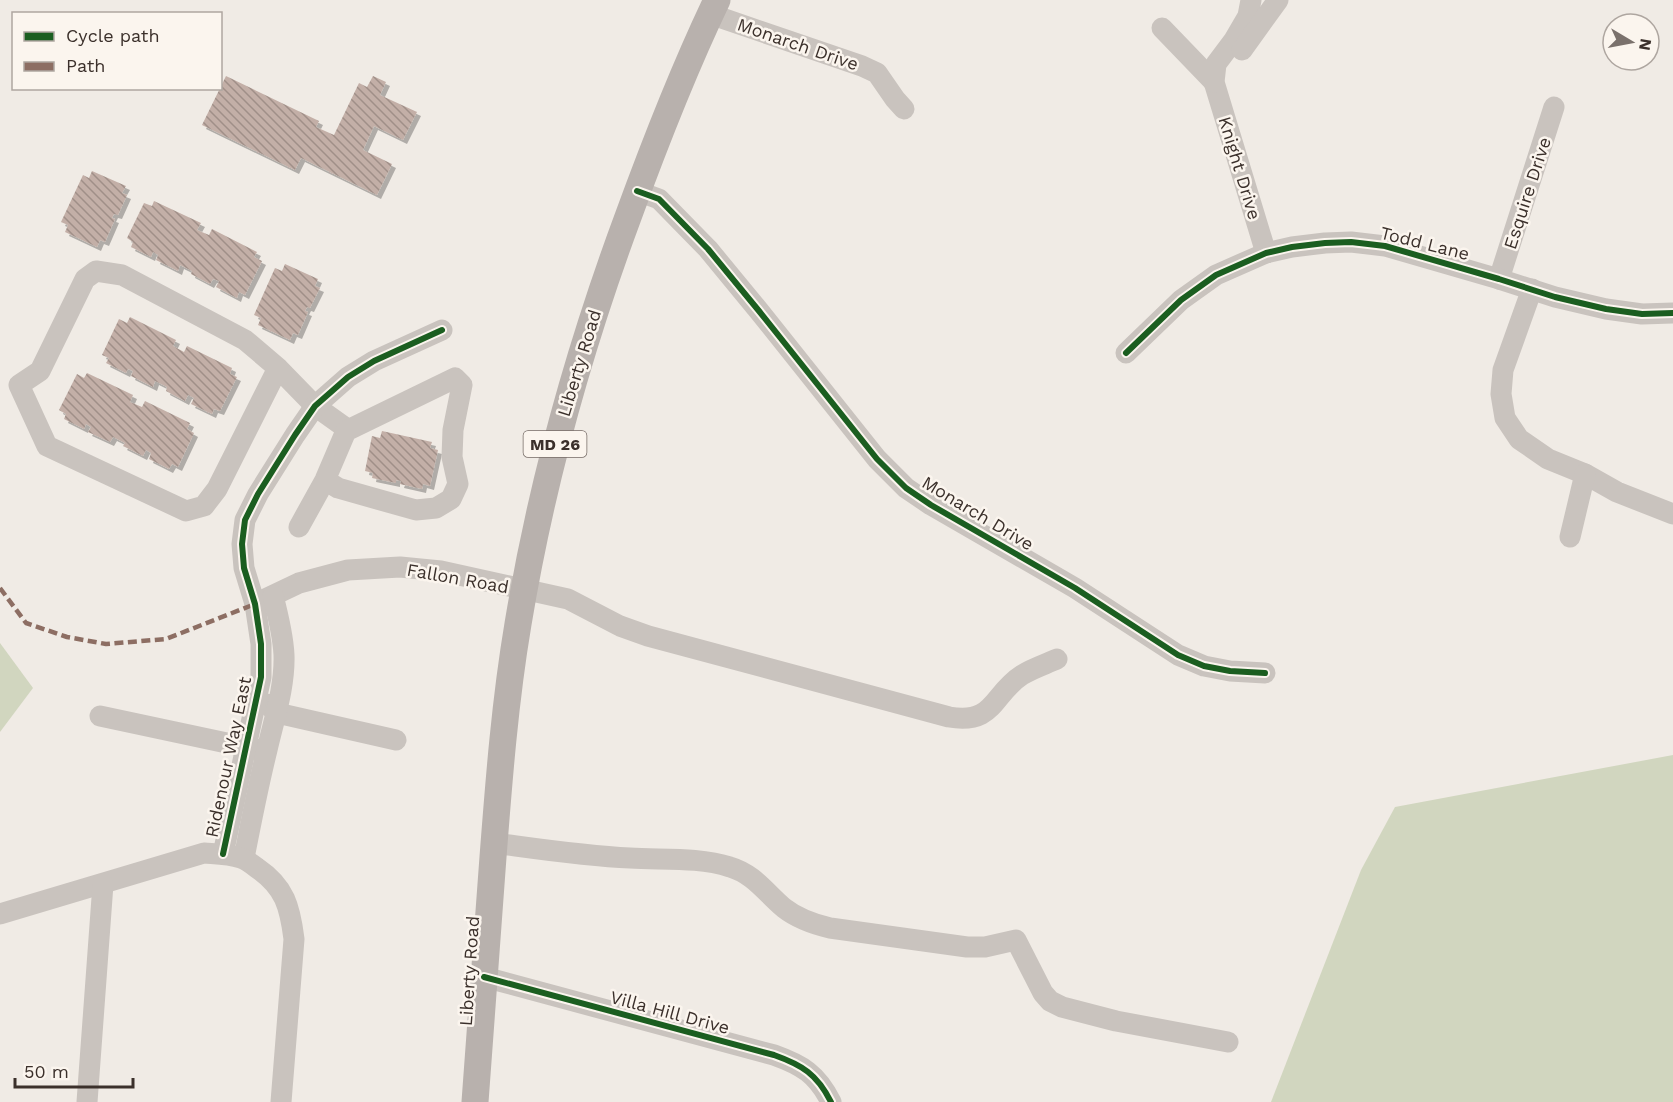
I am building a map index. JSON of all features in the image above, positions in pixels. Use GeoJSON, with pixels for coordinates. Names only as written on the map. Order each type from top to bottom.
{"type":"FeatureCollection","features":[{"type":"Feature","properties":{"kind":"main road","name":"Liberty Road"},"geometry":{"type":"LineString","coordinates":[[476,1102],[506,706],[524,590],[549,472],[569,394],[598,301],[637,190],[668,110],[714,7]]}},
{"type":"Feature","properties":{"kind":"street"},"geometry":{"type":"LineString","coordinates":[[1214,82],[1216,64],[1248,16],[1251,0]]}},
{"type":"Feature","properties":{"kind":"street"},"geometry":{"type":"LineString","coordinates":[[1214,82],[1235,61],[1278,0]]}},
{"type":"Feature","properties":{"kind":"street","name":"Monarch Drive"},"geometry":{"type":"LineString","coordinates":[[714,7],[877,73],[904,109]]}},
{"type":"Feature","properties":{"kind":"street"},"geometry":{"type":"LineString","coordinates":[[1162,28],[1214,82]]}},
{"type":"Feature","properties":{"kind":"street","name":"Knight Drive"},"geometry":{"type":"LineString","coordinates":[[1214,82],[1266,253]]}},
{"type":"Feature","properties":{"kind":"street","name":"Esquire Drive"},"geometry":{"type":"LineString","coordinates":[[1499,279],[1554,107]]}},
{"type":"Feature","properties":{"kind":"street","name":"Monarch Drive"},"geometry":{"type":"LineString","coordinates":[[637,190],[659,199],[708,249],[877,459],[906,488],[931,505],[1075,588],[1178,656],[1221,670],[1265,673]]}},
{"type":"Feature","properties":{"kind":"street","name":"Todd Lane"},"geometry":{"type":"LineString","coordinates":[[1126,352],[1181,300],[1216,275],[1266,253],[1325,243],[1351,242],[1385,246],[1555,297],[1606,309],[1642,314],[1673,313]]}},
{"type":"Feature","properties":{"kind":"street"},"geometry":{"type":"LineString","coordinates":[[278,368],[218,489],[204,506],[186,511],[47,446],[19,385],[40,371],[85,279],[96,271],[122,275],[245,339],[278,368],[315,406],[343,426],[346,431]]}},
{"type":"Feature","properties":{"kind":"street"},"geometry":{"type":"LineString","coordinates":[[1532,289],[1503,370],[1501,394],[1505,418],[1519,439],[1548,459],[1585,474],[1617,492],[1673,514]]}},
{"type":"Feature","properties":{"kind":"street","name":"Ridenour Way East"},"geometry":{"type":"LineString","coordinates":[[222,854],[256,749],[277,713],[284,657],[281,629],[244,568],[242,544],[245,520],[258,494],[315,406],[348,377],[374,361],[442,330]]}},
{"type":"Feature","properties":{"kind":"street"},"geometry":{"type":"LineString","coordinates":[[299,527],[325,480],[346,431],[455,378],[462,385],[453,430],[453,457],[458,484],[451,499],[436,508],[416,510],[338,488],[325,480]]}},
{"type":"Feature","properties":{"kind":"street"},"geometry":{"type":"LineString","coordinates":[[1570,537],[1585,474]]}},
{"type":"Feature","properties":{"kind":"street","name":"Fallon Road"},"geometry":{"type":"LineString","coordinates":[[264,600],[299,583],[348,570],[400,567],[441,571],[568,599],[620,626],[648,636],[962,719],[975,717],[986,711],[1022,675],[1057,658]]}},
{"type":"Feature","properties":{"kind":"street","name":"Ridenour Way East"},"geometry":{"type":"LineString","coordinates":[[244,858],[256,749],[264,600]]}},
{"type":"Feature","properties":{"kind":"street"},"geometry":{"type":"LineString","coordinates":[[258,696],[277,713],[396,740]]}},
{"type":"Feature","properties":{"kind":"street"},"geometry":{"type":"LineString","coordinates":[[100,716],[256,749]]}},
{"type":"Feature","properties":{"kind":"street"},"geometry":{"type":"LineString","coordinates":[[494,843],[596,856],[702,862],[732,867],[747,874],[793,914],[812,924],[830,928],[967,947],[986,947],[1016,940],[1043,993],[1050,1001],[1062,1007],[1116,1021],[1228,1042]]}},
{"type":"Feature","properties":{"kind":"street"},"geometry":{"type":"LineString","coordinates":[[0,914],[204,853],[244,858],[267,875],[282,893],[291,914],[294,939],[281,1102]]}},
{"type":"Feature","properties":{"kind":"street"},"geometry":{"type":"LineString","coordinates":[[87,1102],[103,884]]}},
{"type":"Feature","properties":{"kind":"street","name":"Villa Hill Drive"},"geometry":{"type":"LineString","coordinates":[[484,977],[774,1055],[796,1063],[811,1073],[825,1090],[831,1102]]}},
{"type":"Feature","properties":{"kind":"green space"},"geometry":{"type":"Polygon","coordinates":[[[0,643],[33,688],[0,732],[0,643]]]}},
{"type":"Feature","properties":{"kind":"green space"},"geometry":{"type":"Polygon","coordinates":[[[1673,755],[1673,1102],[1271,1102],[1361,870],[1395,807],[1673,755]]]}},
{"type":"Feature","properties":{"kind":"building"},"geometry":{"type":"Polygon","coordinates":[[[226,76],[319,121],[316,127],[334,135],[359,83],[367,87],[373,76],[386,82],[380,95],[417,112],[403,140],[374,126],[363,150],[392,164],[377,195],[301,158],[295,170],[202,125],[219,90],[222,90],[226,76]]]}},
{"type":"Feature","properties":{"kind":"building"},"geometry":{"type":"Polygon","coordinates":[[[92,171],[126,186],[122,193],[127,195],[118,215],[114,214],[112,218],[115,219],[105,242],[100,240],[97,247],[65,232],[68,225],[61,222],[83,175],[89,178],[92,171]]]}},
{"type":"Feature","properties":{"kind":"building"},"geometry":{"type":"Polygon","coordinates":[[[154,201],[201,223],[197,230],[209,235],[212,229],[257,252],[254,257],[262,261],[245,295],[239,292],[237,298],[216,287],[219,281],[213,279],[210,284],[180,265],[178,271],[156,260],[158,255],[153,252],[151,257],[131,247],[133,242],[127,238],[144,203],[152,206],[154,201]]]}},
{"type":"Feature","properties":{"kind":"building"},"geometry":{"type":"Polygon","coordinates":[[[285,264],[318,279],[315,286],[320,288],[310,308],[307,307],[305,311],[308,312],[298,335],[293,333],[290,340],[258,325],[261,318],[254,315],[275,268],[282,271],[285,264]]]}},
{"type":"Feature","properties":{"kind":"building"},"geometry":{"type":"Polygon","coordinates":[[[130,317],[176,340],[173,346],[184,352],[187,346],[232,368],[230,374],[237,377],[220,411],[214,409],[212,414],[191,404],[194,398],[188,395],[185,401],[166,391],[167,387],[155,381],[153,387],[131,376],[133,371],[128,369],[126,373],[106,363],[109,358],[102,355],[119,319],[127,323],[130,317]]]}},
{"type":"Feature","properties":{"kind":"building"},"geometry":{"type":"Polygon","coordinates":[[[87,373],[133,395],[130,402],[142,407],[145,401],[190,423],[187,429],[194,433],[178,467],[172,464],[169,469],[149,459],[151,453],[146,450],[143,456],[123,446],[125,443],[113,437],[110,442],[88,432],[91,427],[86,424],[84,429],[64,419],[66,414],[59,410],[77,374],[84,378],[87,373]]]}},
{"type":"Feature","properties":{"kind":"building"},"geometry":{"type":"Polygon","coordinates":[[[382,431],[432,442],[430,448],[438,450],[430,486],[423,484],[422,489],[400,484],[401,481],[396,480],[396,483],[372,478],[373,473],[365,471],[372,436],[380,438],[382,431]]]}},
{"type":"Feature","properties":{"kind":"marked path"},"geometry":{"type":"LineString","coordinates":[[0,588],[26,623],[67,637],[106,644],[166,639],[255,604]]}},
{"type":"Feature","properties":{"kind":"cycle path"},"geometry":{"type":"LineString","coordinates":[[637,191],[659,199],[708,249],[877,459],[906,488],[931,505],[1075,588],[1178,655],[1204,666],[1230,671],[1265,673]]}},
{"type":"Feature","properties":{"kind":"cycle path"},"geometry":{"type":"LineString","coordinates":[[1126,353],[1181,300],[1216,275],[1266,253],[1325,243],[1351,242],[1385,246],[1555,297],[1606,309],[1642,314],[1673,313]]}},
{"type":"Feature","properties":{"kind":"cycle path"},"geometry":{"type":"LineString","coordinates":[[223,854],[261,677],[261,644],[255,604],[244,568],[242,544],[245,520],[258,494],[315,406],[348,377],[374,361],[442,330]]}},
{"type":"Feature","properties":{"kind":"cycle path"},"geometry":{"type":"LineString","coordinates":[[484,977],[774,1055],[808,1072],[820,1084],[831,1102]]}}]}
